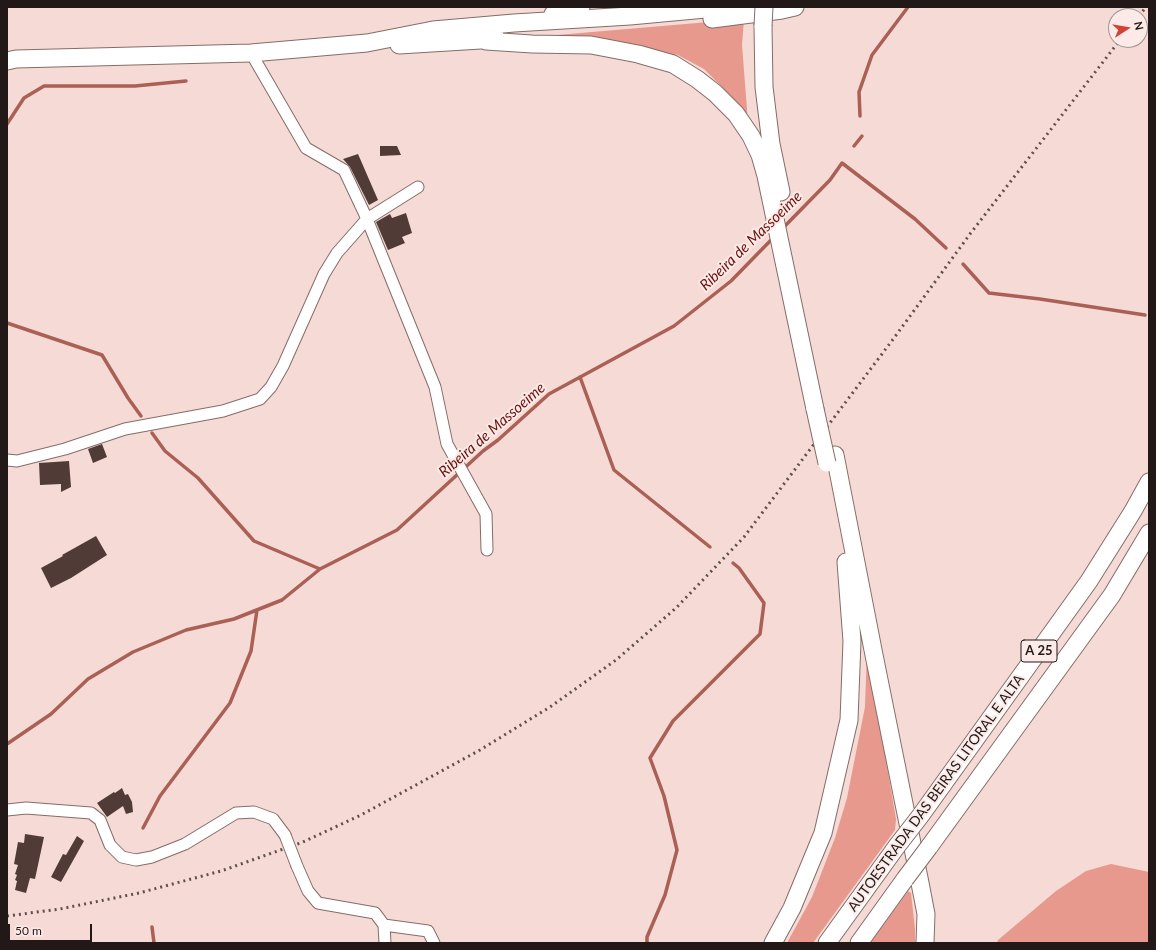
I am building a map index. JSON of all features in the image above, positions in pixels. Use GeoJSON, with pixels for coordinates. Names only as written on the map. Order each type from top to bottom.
{"type":"FeatureCollection","features":[{"type":"Feature","properties":{"kind":"highway"},"geometry":{"type":"LineString","coordinates":[[514,23],[581,7]]}},
{"type":"Feature","properties":{"kind":"highway"},"geometry":{"type":"LineString","coordinates":[[10,59],[251,53],[367,43],[433,30],[514,23],[602,19],[727,7]]}},
{"type":"Feature","properties":{"kind":"highway"},"geometry":{"type":"LineString","coordinates":[[764,7],[764,87],[772,144],[820,386],[845,549],[852,641],[849,720],[823,833],[792,908],[773,943]]}},
{"type":"Feature","properties":{"kind":"highway"},"geometry":{"type":"LineString","coordinates":[[367,43],[403,46],[486,41],[527,35],[741,16],[795,7]]}},
{"type":"Feature","properties":{"kind":"highway"},"geometry":{"type":"LineString","coordinates":[[486,41],[532,44],[591,45],[638,54],[673,64],[697,79],[715,93],[736,114],[751,136],[760,155],[766,176],[831,460],[875,663],[926,914],[925,943]]}},
{"type":"Feature","properties":{"kind":"highway","name":"AUTOESTRADA DAS BEIRAS LITORAL E ALTA"},"geometry":{"type":"LineString","coordinates":[[827,943],[1089,582],[1133,511],[1149,482]]}},
{"type":"Feature","properties":{"kind":"highway","name":"AUTOESTRADA DAS BEIRAS LITORAL E ALTA"},"geometry":{"type":"LineString","coordinates":[[859,943],[1112,595],[1149,533]]}},
{"type":"Feature","properties":{"kind":"street"},"geometry":{"type":"LineString","coordinates":[[251,53],[306,148],[344,170],[367,220],[435,387],[447,444],[486,514],[487,550]]}},
{"type":"Feature","properties":{"kind":"street"},"geometry":{"type":"LineString","coordinates":[[7,460],[17,461],[65,449],[125,429],[223,411],[260,399],[271,387],[283,366],[324,274],[337,253],[367,220],[418,186]]}},
{"type":"Feature","properties":{"kind":"street"},"geometry":{"type":"LineString","coordinates":[[7,810],[26,808],[91,813],[100,820],[110,845],[122,857],[136,860],[152,857],[185,844],[236,813],[254,812],[273,819],[285,834],[308,891],[318,903],[375,913],[384,925],[385,943]]}},
{"type":"Feature","properties":{"kind":"street"},"geometry":{"type":"LineString","coordinates":[[384,925],[428,931],[434,943]]}},
{"type":"Feature","properties":{"kind":"shaded area"},"geometry":{"type":"Polygon","coordinates":[[[744,19],[742,45],[748,122],[731,96],[704,69],[676,54],[675,58],[663,52],[629,43],[557,35],[744,19]]]}},
{"type":"Feature","properties":{"kind":"shaded area"},"geometry":{"type":"Polygon","coordinates":[[[867,650],[896,819],[895,830],[813,943],[787,943],[812,897],[835,838],[847,798],[865,707],[867,650]]]}},
{"type":"Feature","properties":{"kind":"shaded area"},"geometry":{"type":"Polygon","coordinates":[[[1111,864],[1149,872],[1149,943],[997,943],[998,940],[1056,891],[1086,871],[1111,864]]]}},
{"type":"Feature","properties":{"kind":"shaded area"},"geometry":{"type":"Polygon","coordinates":[[[908,891],[911,893],[915,943],[870,943],[908,891]]]}},
{"type":"Feature","properties":{"kind":"building"},"geometry":{"type":"Polygon","coordinates":[[[380,146],[397,146],[401,155],[380,156],[380,146]]]}},
{"type":"Feature","properties":{"kind":"building"},"geometry":{"type":"Polygon","coordinates":[[[358,154],[378,200],[369,205],[350,167],[343,159],[358,154]]]}},
{"type":"Feature","properties":{"kind":"building"},"geometry":{"type":"Polygon","coordinates":[[[406,213],[412,233],[402,237],[405,243],[388,250],[376,222],[390,214],[392,218],[406,213]]]}},
{"type":"Feature","properties":{"kind":"building"},"geometry":{"type":"Polygon","coordinates":[[[102,444],[107,457],[93,463],[88,449],[102,444]]]}},
{"type":"Feature","properties":{"kind":"building"},"geometry":{"type":"Polygon","coordinates":[[[69,461],[71,487],[61,492],[61,484],[40,485],[39,463],[69,461]]]}},
{"type":"Feature","properties":{"kind":"building"},"geometry":{"type":"Polygon","coordinates":[[[96,536],[107,555],[71,578],[51,588],[41,568],[96,536]]]}},
{"type":"Feature","properties":{"kind":"building"},"geometry":{"type":"Polygon","coordinates":[[[122,788],[125,795],[128,794],[132,802],[133,812],[126,814],[123,806],[107,817],[97,803],[122,788]]]}},
{"type":"Feature","properties":{"kind":"building"},"geometry":{"type":"Polygon","coordinates":[[[25,834],[44,837],[35,879],[30,878],[26,893],[15,890],[17,881],[15,880],[17,875],[15,874],[18,865],[14,864],[18,842],[24,843],[25,834]]]}},
{"type":"Feature","properties":{"kind":"building"},"geometry":{"type":"Polygon","coordinates":[[[77,836],[84,841],[61,882],[51,877],[63,854],[66,855],[77,836]]]}},
{"type":"Feature","properties":{"kind":"waterway","name":"Ribeira de Massoeime"},"geometry":{"type":"LineString","coordinates":[[860,116],[859,92],[872,55],[908,7]]}},
{"type":"Feature","properties":{"kind":"waterway"},"geometry":{"type":"LineString","coordinates":[[7,124],[24,98],[44,86],[135,86],[186,81]]}},
{"type":"Feature","properties":{"kind":"waterway","name":"Ribeira de Massoeime"},"geometry":{"type":"LineString","coordinates":[[854,146],[862,136]]}},
{"type":"Feature","properties":{"kind":"waterway"},"geometry":{"type":"LineString","coordinates":[[782,229],[830,180],[842,163],[915,219],[946,248]]}},
{"type":"Feature","properties":{"kind":"waterway","name":"Ribeira de Massoeime"},"geometry":{"type":"LineString","coordinates":[[152,433],[165,451],[198,478],[254,541],[320,569],[397,530],[483,451],[498,440],[549,394],[674,326],[731,281],[773,238]]}},
{"type":"Feature","properties":{"kind":"waterway"},"geometry":{"type":"LineString","coordinates":[[963,264],[989,293],[1145,315]]}},
{"type":"Feature","properties":{"kind":"waterway","name":"Ribeira de Massoeime"},"geometry":{"type":"LineString","coordinates":[[7,323],[102,355],[128,398],[141,416]]}},
{"type":"Feature","properties":{"kind":"waterway"},"geometry":{"type":"LineString","coordinates":[[580,377],[614,470],[710,547]]}},
{"type":"Feature","properties":{"kind":"waterway"},"geometry":{"type":"LineString","coordinates":[[647,943],[647,937],[665,895],[677,850],[664,796],[650,758],[673,721],[760,634],[764,603],[739,568],[733,563]]}},
{"type":"Feature","properties":{"kind":"waterway"},"geometry":{"type":"LineString","coordinates":[[7,744],[51,714],[88,679],[133,652],[186,630],[234,619],[282,600],[320,569]]}},
{"type":"Feature","properties":{"kind":"waterway"},"geometry":{"type":"LineString","coordinates":[[143,828],[160,796],[230,703],[251,651],[257,610]]}},
{"type":"Feature","properties":{"kind":"waterway"},"geometry":{"type":"LineString","coordinates":[[152,927],[154,943]]}},
{"type":"Feature","properties":{"kind":"railway"},"geometry":{"type":"LineString","coordinates":[[7,916],[60,909],[139,893],[221,871],[303,842],[361,815],[480,750],[550,707],[616,660],[676,608],[744,537],[894,338],[970,234],[1114,48]]}}]}
